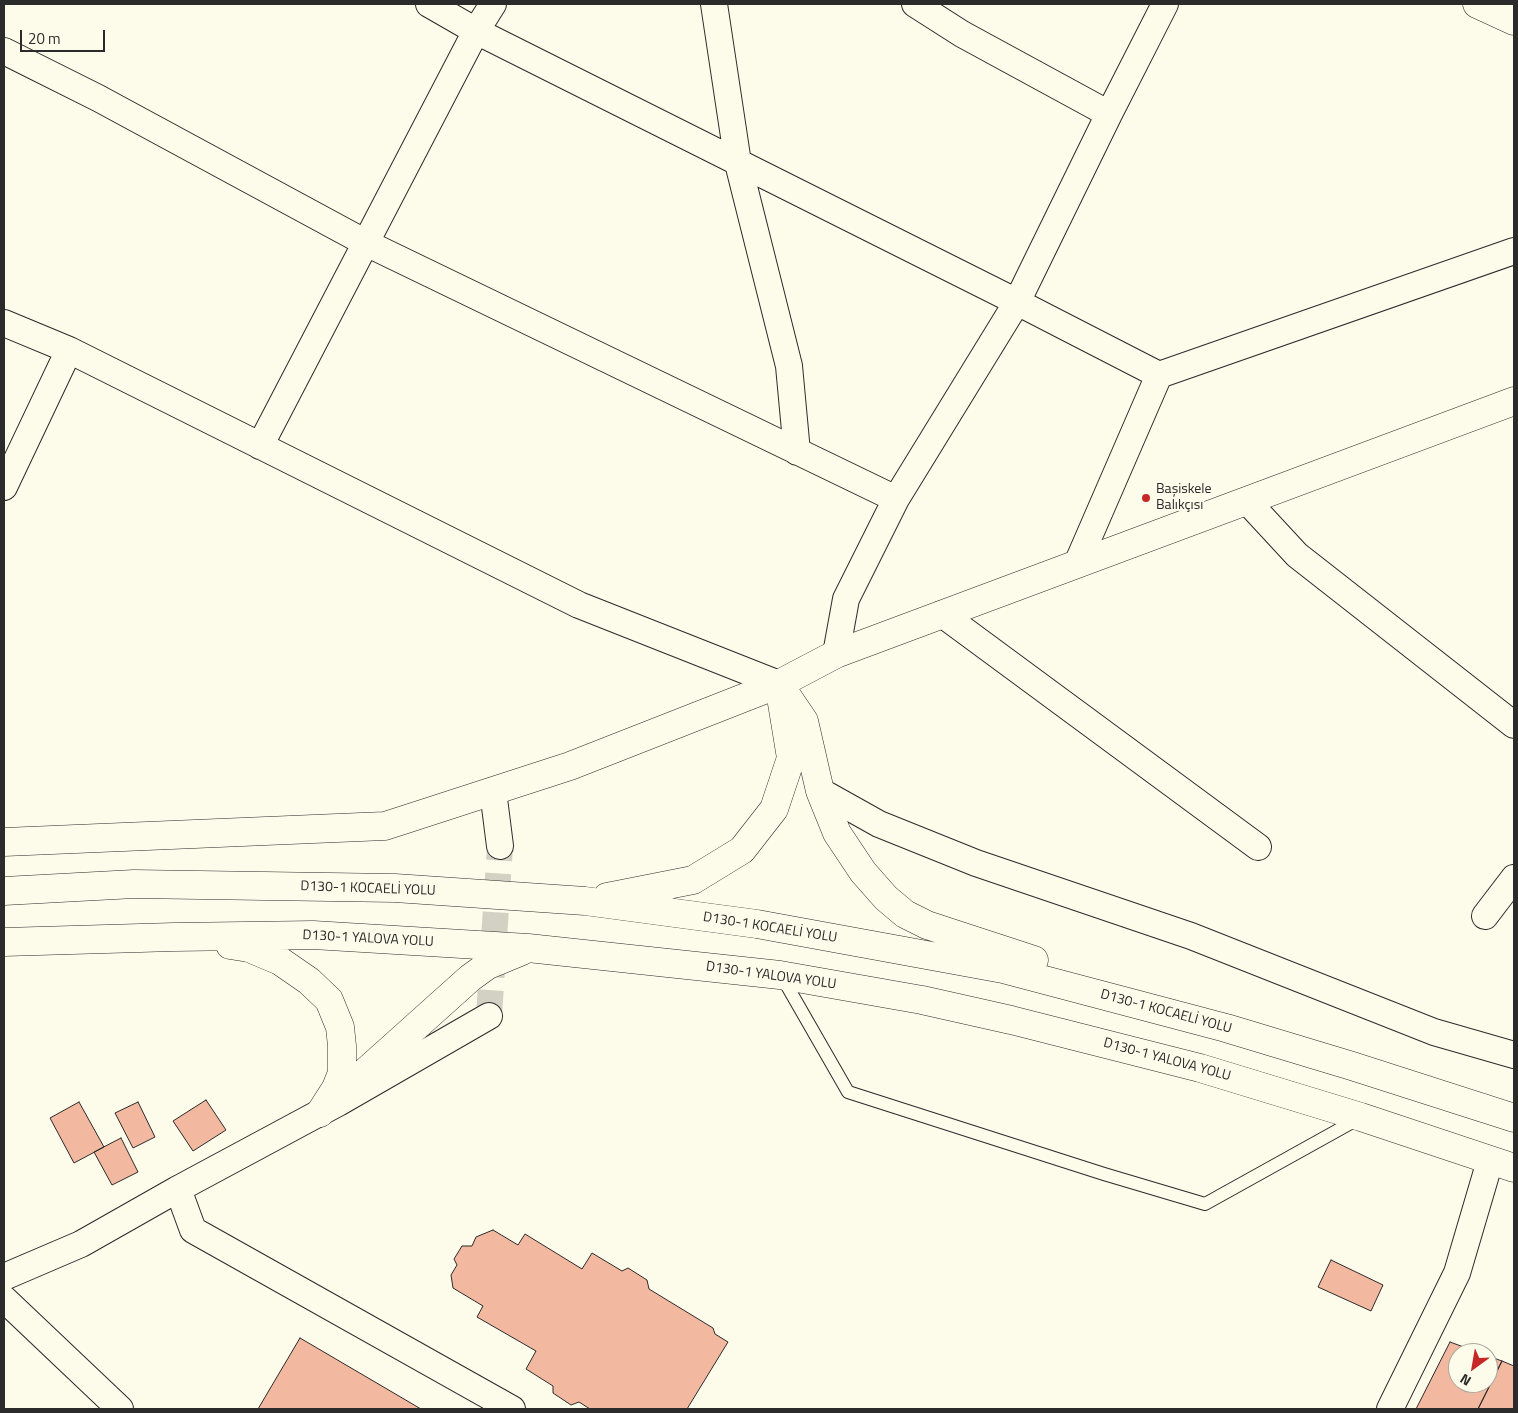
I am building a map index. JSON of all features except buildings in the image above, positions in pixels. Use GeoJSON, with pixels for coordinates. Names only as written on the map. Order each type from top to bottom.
{"type":"FeatureCollection","features":[{"type":"Feature","properties":{"kind":"main road"},"geometry":{"type":"LineString","coordinates":[[1477,4],[1514,21]]}},
{"type":"Feature","properties":{"kind":"main road"},"geometry":{"type":"LineString","coordinates":[[4,842],[384,826],[570,766],[779,684],[836,654],[1514,401]]}},
{"type":"Feature","properties":{"kind":"main road"},"geometry":{"type":"LineString","coordinates":[[779,684],[804,721],[820,791],[837,832],[863,872],[886,898],[905,914],[927,925],[1159,999],[1226,1028]]}},
{"type":"Feature","properties":{"kind":"main road"},"geometry":{"type":"LineString","coordinates":[[585,901],[693,880],[742,850],[774,809],[791,758],[779,684]]}},
{"type":"Feature","properties":{"kind":"main road","name":"D130-1 KOCAELİ YOLU"},"geometry":{"type":"LineString","coordinates":[[4,891],[134,884],[395,888],[585,901],[757,924],[1003,969],[1226,1028],[1514,1118]]}},
{"type":"Feature","properties":{"kind":"main road","name":"D130-1 YALOVA YOLU"},"geometry":{"type":"LineString","coordinates":[[4,942],[174,936],[313,935],[528,948],[780,975],[922,1000],[1011,1020],[1200,1068],[1361,1117],[1502,1164]]}},
{"type":"Feature","properties":{"kind":"main road"},"geometry":{"type":"LineString","coordinates":[[174,936],[249,948],[280,962],[309,981],[329,1000],[340,1027],[342,1073],[336,1088],[320,1113]]}},
{"type":"Feature","properties":{"kind":"main road"},"geometry":{"type":"LineString","coordinates":[[320,1113],[470,978],[488,965],[528,948]]}},
{"type":"Feature","properties":{"kind":"street"},"geometry":{"type":"LineString","coordinates":[[429,4],[476,31],[1159,375],[1514,251]]}},
{"type":"Feature","properties":{"kind":"street"},"geometry":{"type":"LineString","coordinates":[[260,446],[476,31],[493,4]]}},
{"type":"Feature","properties":{"kind":"street"},"geometry":{"type":"LineString","coordinates":[[714,4],[738,163],[789,366],[797,452]]}},
{"type":"Feature","properties":{"kind":"street"},"geometry":{"type":"LineString","coordinates":[[915,4],[962,34],[1109,114]]}},
{"type":"Feature","properties":{"kind":"street"},"geometry":{"type":"LineString","coordinates":[[836,654],[846,599],[896,500],[1017,302],[1165,4]]}},
{"type":"Feature","properties":{"kind":"street"},"geometry":{"type":"LineString","coordinates":[[4,51],[98,98],[366,243],[896,500]]}},
{"type":"Feature","properties":{"kind":"street"},"geometry":{"type":"LineString","coordinates":[[4,323],[68,350],[579,606],[779,684]]}},
{"type":"Feature","properties":{"kind":"street"},"geometry":{"type":"LineString","coordinates":[[4,487],[68,350]]}},
{"type":"Feature","properties":{"kind":"street"},"geometry":{"type":"LineString","coordinates":[[1077,564],[1159,375]]}},
{"type":"Feature","properties":{"kind":"street"},"geometry":{"type":"LineString","coordinates":[[1247,501],[1297,555],[1514,724]]}},
{"type":"Feature","properties":{"kind":"street"},"geometry":{"type":"LineString","coordinates":[[942,614],[1258,847]]}},
{"type":"Feature","properties":{"kind":"street"},"geometry":{"type":"LineString","coordinates":[[493,790],[500,846]]}},
{"type":"Feature","properties":{"kind":"street"},"geometry":{"type":"LineString","coordinates":[[820,791],[879,824],[976,863],[1191,936],[1434,1032],[1514,1055]]}},
{"type":"Feature","properties":{"kind":"street"},"geometry":{"type":"LineString","coordinates":[[1485,916],[1514,878]]}},
{"type":"Feature","properties":{"kind":"street"},"geometry":{"type":"LineString","coordinates":[[4,1277],[82,1244],[178,1189],[320,1113],[489,1016]]}},
{"type":"Feature","properties":{"kind":"street"},"geometry":{"type":"LineString","coordinates":[[1390,1409],[1456,1273],[1502,1164]]}},
{"type":"Feature","properties":{"kind":"street"},"geometry":{"type":"LineString","coordinates":[[178,1189],[193,1230],[512,1409]]}},
{"type":"Feature","properties":{"kind":"street"},"geometry":{"type":"LineString","coordinates":[[4,1299],[120,1409]]}},
{"type":"Feature","properties":{"kind":"lane"},"geometry":{"type":"LineString","coordinates":[[780,975],[848,1092],[1205,1204],[1361,1117]]}},
{"type":"Feature","properties":{"kind":"tunnel"},"geometry":{"type":"LineString","coordinates":[[489,1016],[500,846]]}},
{"type":"Feature","properties":{"kind":"place","name":"Başiskele Balıkçısı"},"geometry":{"type":"Point","coordinates":[1146,498]}}]}
